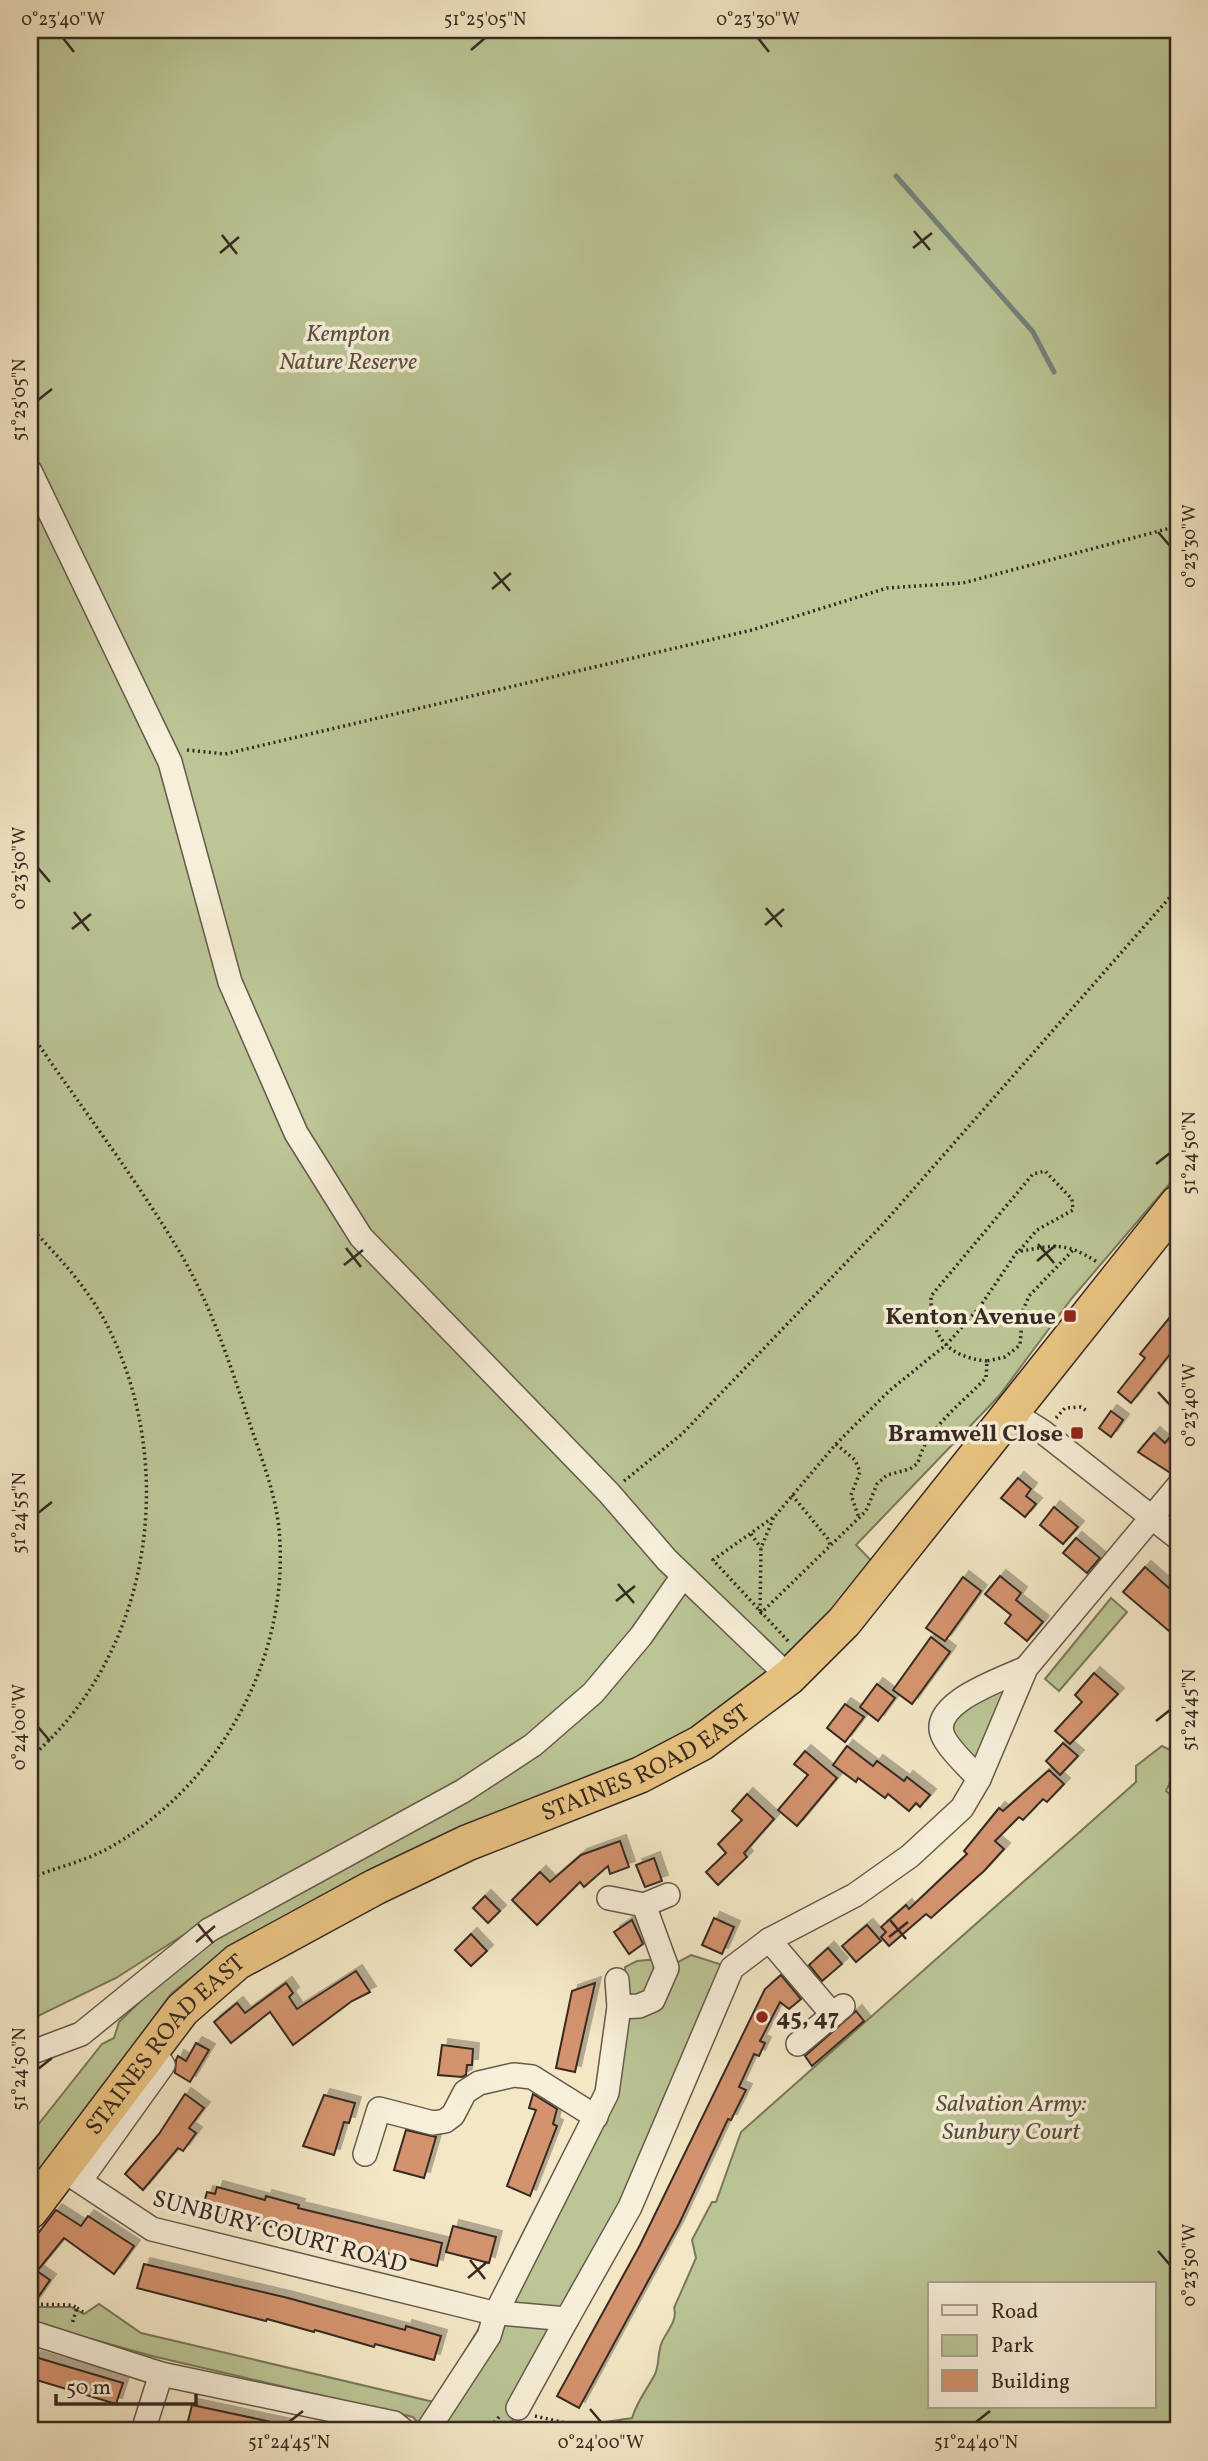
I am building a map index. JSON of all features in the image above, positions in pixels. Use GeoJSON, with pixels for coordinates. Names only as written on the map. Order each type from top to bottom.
{"type":"FeatureCollection","features":[{"type":"Feature","properties":{"kind":"highway","name":"STAINES ROAD EAST"},"geometry":{"type":"LineString","coordinates":[[30,2211],[72,2176],[151,2048],[182,2010],[237,1962],[375,1887],[467,1843],[640,1775],[701,1743],[789,1677],[844,1622],[1178,1203]]}},
{"type":"Feature","properties":{"kind":"street"},"geometry":{"type":"LineString","coordinates":[[30,471],[170,762],[230,982],[296,1133],[361,1237],[609,1493],[683,1576],[789,1677]]}},
{"type":"Feature","properties":{"kind":"street"},"geometry":{"type":"LineString","coordinates":[[1010,1411],[1042,1432],[1178,1538]]}},
{"type":"Feature","properties":{"kind":"street"},"geometry":{"type":"LineString","coordinates":[[522,2411],[567,2319],[629,2207],[732,1969],[769,1940],[855,1895],[910,1856],[962,1808],[979,1779],[1026,1668],[1178,1486]]}},
{"type":"Feature","properties":{"kind":"street"},"geometry":{"type":"LineString","coordinates":[[30,2053],[81,2034],[209,1930],[463,1791],[533,1745],[593,1693],[641,1636],[683,1576]]}},
{"type":"Feature","properties":{"kind":"street"},"geometry":{"type":"LineString","coordinates":[[979,1779],[944,1740],[940,1730],[943,1716],[950,1706],[960,1700],[1026,1668]]}},
{"type":"Feature","properties":{"kind":"street"},"geometry":{"type":"LineString","coordinates":[[610,1898],[644,1905],[668,1895]]}},
{"type":"Feature","properties":{"kind":"street"},"geometry":{"type":"LineString","coordinates":[[619,2007],[639,2006],[653,2000],[667,1968],[644,1905]]}},
{"type":"Feature","properties":{"kind":"street"},"geometry":{"type":"LineString","coordinates":[[769,1940],[838,2010],[798,2044]]}},
{"type":"Feature","properties":{"kind":"street"},"geometry":{"type":"LineString","coordinates":[[427,2431],[488,2336],[496,2314],[607,2093],[619,2007],[617,1980]]}},
{"type":"Feature","properties":{"kind":"street"},"geometry":{"type":"LineString","coordinates":[[365,2154],[379,2109],[433,2123],[445,2121],[453,2115],[465,2092],[494,2077],[532,2077],[596,2117]]}},
{"type":"Feature","properties":{"kind":"street","name":"SUNBURY COURT ROAD"},"geometry":{"type":"LineString","coordinates":[[72,2176],[152,2229],[496,2314],[567,2319]]}},
{"type":"Feature","properties":{"kind":"street"},"geometry":{"type":"LineString","coordinates":[[30,2332],[161,2374],[394,2423],[404,2431]]}},
{"type":"Feature","properties":{"kind":"street"},"geometry":{"type":"LineString","coordinates":[[143,2431],[161,2374]]}},
{"type":"Feature","properties":{"kind":"path"},"geometry":{"type":"LineString","coordinates":[[158,736],[182,749],[225,754],[752,630],[887,587],[963,583],[1178,526]]}},
{"type":"Feature","properties":{"kind":"path"},"geometry":{"type":"LineString","coordinates":[[609,1493],[682,1434],[874,1234],[1178,888]]}},
{"type":"Feature","properties":{"kind":"path"},"geometry":{"type":"LineString","coordinates":[[30,1032],[177,1247],[221,1336],[270,1485],[278,1526],[281,1570],[265,1658],[235,1724],[193,1782],[153,1817],[108,1849],[30,1878]]}},
{"type":"Feature","properties":{"kind":"path"},"geometry":{"type":"LineString","coordinates":[[788,1641],[760,1614],[713,1560],[775,1516],[836,1444],[889,1391],[947,1344],[979,1308],[1017,1252],[1037,1230],[1073,1210],[1072,1199],[1045,1171],[1033,1174],[931,1296],[932,1326],[947,1344],[967,1359],[987,1361],[1005,1357],[1020,1345],[1023,1310],[1029,1296],[1075,1248]]}},
{"type":"Feature","properties":{"kind":"path"},"geometry":{"type":"LineString","coordinates":[[30,1227],[66,1264],[111,1335],[130,1384],[145,1449],[147,1516],[139,1580],[115,1641],[82,1701],[30,1758]]}},
{"type":"Feature","properties":{"kind":"path"},"geometry":{"type":"LineString","coordinates":[[1017,1252],[1058,1244],[1075,1248],[1116,1279]]}},
{"type":"Feature","properties":{"kind":"path"},"geometry":{"type":"LineString","coordinates":[[760,1614],[866,1511],[877,1484],[887,1475],[909,1469],[918,1463],[921,1450],[933,1434],[986,1378],[987,1361]]}},
{"type":"Feature","properties":{"kind":"path"},"geometry":{"type":"LineString","coordinates":[[1042,1432],[1065,1408],[1080,1407],[1087,1411]]}},
{"type":"Feature","properties":{"kind":"path"},"geometry":{"type":"LineString","coordinates":[[836,1444],[855,1460],[860,1472],[851,1495],[859,1518]]}},
{"type":"Feature","properties":{"kind":"path"},"geometry":{"type":"LineString","coordinates":[[792,1495],[830,1545]]}},
{"type":"Feature","properties":{"kind":"path"},"geometry":{"type":"LineString","coordinates":[[760,1614],[761,1548],[775,1516]]}},
{"type":"Feature","properties":{"kind":"path"},"geometry":{"type":"LineString","coordinates":[[751,1534],[761,1548]]}},
{"type":"Feature","properties":{"kind":"path"},"geometry":{"type":"LineString","coordinates":[[30,2304],[72,2305],[83,2312]]}},
{"type":"Feature","properties":{"kind":"path"},"geometry":{"type":"LineString","coordinates":[[66,2343],[77,2308]]}},
{"type":"Feature","properties":{"kind":"path"},"geometry":{"type":"LineString","coordinates":[[522,2411],[601,2431]]}},
{"type":"Feature","properties":{"kind":"green space","name":"Kempton Nature Reserve"},"geometry":{"type":"Polygon","coordinates":[[[30,30],[1178,30],[1178,1174],[1072,1298],[999,1396],[856,1545],[884,1574],[747,1712],[224,1951],[171,1994],[41,2175],[30,2185],[30,2135],[102,2044],[114,2038],[119,2022],[149,1993],[196,1927],[116,1978],[30,2020],[30,30]]]}},
{"type":"Feature","properties":{"kind":"green space"},"geometry":{"type":"Polygon","coordinates":[[[1111,1598],[1127,1612],[1059,1691],[1045,1679],[1111,1598]]]}},
{"type":"Feature","properties":{"kind":"green space"},"geometry":{"type":"Polygon","coordinates":[[[1026,1668],[979,1779],[943,1716],[1026,1668]]]}},
{"type":"Feature","properties":{"kind":"green space","name":"Salvation Army: Sunbury Court"},"geometry":{"type":"Polygon","coordinates":[[[1162,1746],[1178,1754],[1178,1766],[1166,1791],[1178,1801],[1178,2431],[593,2431],[599,2423],[632,2418],[655,2374],[660,2346],[673,2321],[674,2308],[696,2258],[692,2240],[712,2202],[716,2202],[741,2132],[1136,1782],[1136,1766],[1162,1746]]]}},
{"type":"Feature","properties":{"kind":"green space"},"geometry":{"type":"Polygon","coordinates":[[[691,1955],[732,1968],[519,2414],[502,2431],[425,2431],[413,2417],[152,2356],[30,2322],[30,2307],[71,2307],[84,2314],[99,2304],[141,2333],[434,2402],[489,2312],[596,2117],[619,2007],[639,2006],[667,1968],[691,1955]]]}},
{"type":"Feature","properties":{"kind":"green space"},"geometry":{"type":"Polygon","coordinates":[[[659,1959],[644,1993],[635,1996],[626,1991],[625,1967],[637,1961],[659,1959]]]}},
{"type":"Feature","properties":{"kind":"building"},"geometry":{"type":"Polygon","coordinates":[[[1178,1307],[1178,1344],[1131,1403],[1118,1392],[1145,1358],[1140,1354],[1178,1307]]]}},
{"type":"Feature","properties":{"kind":"building"},"geometry":{"type":"Polygon","coordinates":[[[1111,1411],[1123,1420],[1111,1437],[1099,1428],[1111,1411]]]}},
{"type":"Feature","properties":{"kind":"building"},"geometry":{"type":"Polygon","coordinates":[[[1178,1427],[1178,1472],[1172,1474],[1138,1452],[1154,1433],[1165,1443],[1178,1427]]]}},
{"type":"Feature","properties":{"kind":"building"},"geometry":{"type":"Polygon","coordinates":[[[1018,1478],[1031,1489],[1026,1496],[1036,1504],[1025,1517],[1001,1498],[1018,1478]]]}},
{"type":"Feature","properties":{"kind":"building"},"geometry":{"type":"Polygon","coordinates":[[[1054,1507],[1078,1527],[1063,1544],[1040,1525],[1054,1507]]]}},
{"type":"Feature","properties":{"kind":"building"},"geometry":{"type":"Polygon","coordinates":[[[1076,1538],[1100,1558],[1087,1573],[1063,1553],[1076,1538]]]}},
{"type":"Feature","properties":{"kind":"building"},"geometry":{"type":"Polygon","coordinates":[[[1145,1567],[1178,1596],[1178,1634],[1172,1628],[1169,1631],[1123,1592],[1145,1567]]]}},
{"type":"Feature","properties":{"kind":"building"},"geometry":{"type":"Polygon","coordinates":[[[1000,1576],[1021,1593],[1016,1600],[1043,1622],[1027,1641],[1005,1623],[1011,1615],[985,1594],[1000,1576]]]}},
{"type":"Feature","properties":{"kind":"building"},"geometry":{"type":"Polygon","coordinates":[[[963,1577],[981,1591],[945,1641],[926,1628],[963,1577]]]}},
{"type":"Feature","properties":{"kind":"building"},"geometry":{"type":"Polygon","coordinates":[[[931,1637],[950,1652],[912,1704],[893,1690],[931,1637]]]}},
{"type":"Feature","properties":{"kind":"building"},"geometry":{"type":"Polygon","coordinates":[[[1094,1673],[1118,1694],[1070,1744],[1055,1731],[1082,1702],[1075,1695],[1094,1673]]]}},
{"type":"Feature","properties":{"kind":"building"},"geometry":{"type":"Polygon","coordinates":[[[877,1684],[895,1698],[878,1721],[860,1707],[877,1684]]]}},
{"type":"Feature","properties":{"kind":"building"},"geometry":{"type":"Polygon","coordinates":[[[845,1704],[864,1717],[845,1742],[827,1728],[845,1704]]]}},
{"type":"Feature","properties":{"kind":"building"},"geometry":{"type":"Polygon","coordinates":[[[1063,1743],[1078,1756],[1060,1775],[1046,1761],[1063,1743]]]}},
{"type":"Feature","properties":{"kind":"building"},"geometry":{"type":"Polygon","coordinates":[[[847,1746],[873,1766],[877,1761],[904,1781],[907,1777],[930,1795],[920,1807],[916,1803],[909,1811],[888,1794],[885,1798],[858,1778],[856,1782],[833,1765],[847,1746]]]}},
{"type":"Feature","properties":{"kind":"building"},"geometry":{"type":"Polygon","coordinates":[[[805,1751],[837,1778],[797,1826],[778,1810],[808,1775],[794,1764],[805,1751]]]}},
{"type":"Feature","properties":{"kind":"building"},"geometry":{"type":"Polygon","coordinates":[[[1049,1770],[1064,1784],[1047,1802],[1043,1799],[1023,1820],[1019,1817],[995,1841],[1004,1849],[984,1871],[931,1918],[926,1914],[889,1946],[881,1937],[886,1932],[881,1927],[906,1905],[909,1909],[967,1854],[964,1851],[999,1808],[1003,1811],[1049,1770]]]}},
{"type":"Feature","properties":{"kind":"building"},"geometry":{"type":"Polygon","coordinates":[[[747,1794],[774,1819],[744,1853],[747,1857],[718,1885],[706,1872],[726,1853],[718,1844],[742,1820],[732,1811],[747,1794]]]}},
{"type":"Feature","properties":{"kind":"building"},"geometry":{"type":"Polygon","coordinates":[[[620,1841],[629,1867],[610,1874],[608,1866],[584,1887],[580,1882],[537,1925],[512,1900],[540,1872],[550,1882],[581,1855],[620,1841]]]}},
{"type":"Feature","properties":{"kind":"building"},"geometry":{"type":"Polygon","coordinates":[[[654,1858],[662,1881],[645,1887],[636,1865],[654,1858]]]}},
{"type":"Feature","properties":{"kind":"building"},"geometry":{"type":"Polygon","coordinates":[[[485,1896],[500,1911],[488,1923],[473,1908],[485,1896]]]}},
{"type":"Feature","properties":{"kind":"building"},"geometry":{"type":"Polygon","coordinates":[[[714,1918],[734,1927],[722,1954],[702,1945],[714,1918]]]}},
{"type":"Feature","properties":{"kind":"building"},"geometry":{"type":"Polygon","coordinates":[[[632,1920],[643,1944],[629,1954],[614,1932],[632,1920]]]}},
{"type":"Feature","properties":{"kind":"building"},"geometry":{"type":"Polygon","coordinates":[[[867,1925],[881,1941],[856,1962],[842,1946],[867,1925]]]}},
{"type":"Feature","properties":{"kind":"building"},"geometry":{"type":"Polygon","coordinates":[[[471,1934],[487,1951],[471,1966],[455,1950],[471,1934]]]}},
{"type":"Feature","properties":{"kind":"building"},"geometry":{"type":"Polygon","coordinates":[[[828,1948],[842,1964],[822,1981],[809,1965],[828,1948]]]}},
{"type":"Feature","properties":{"kind":"building"},"geometry":{"type":"Polygon","coordinates":[[[356,1971],[370,1992],[352,2001],[293,2045],[270,2012],[231,2043],[214,2022],[237,2003],[245,2013],[286,1983],[293,1993],[289,1997],[297,2009],[356,1971]]]}},
{"type":"Feature","properties":{"kind":"building"},"geometry":{"type":"Polygon","coordinates":[[[781,1975],[801,1999],[789,2009],[780,2002],[760,2041],[765,2043],[759,2056],[754,2054],[739,2087],[746,2090],[731,2120],[728,2119],[679,2224],[579,2408],[557,2396],[640,2245],[765,1989],[781,1975]]]}},
{"type":"Feature","properties":{"kind":"building"},"geometry":{"type":"Polygon","coordinates":[[[595,1983],[575,2072],[556,2068],[572,1991],[595,1983]]]}},
{"type":"Feature","properties":{"kind":"building"},"geometry":{"type":"Polygon","coordinates":[[[856,2011],[864,2021],[812,2066],[805,2056],[856,2011]]]}},
{"type":"Feature","properties":{"kind":"building"},"geometry":{"type":"Polygon","coordinates":[[[196,2043],[209,2050],[190,2082],[175,2073],[176,2060],[178,2056],[186,2061],[196,2043]]]}},
{"type":"Feature","properties":{"kind":"building"},"geometry":{"type":"Polygon","coordinates":[[[442,2045],[473,2049],[472,2065],[467,2065],[466,2075],[438,2075],[442,2045]]]}},
{"type":"Feature","properties":{"kind":"building"},"geometry":{"type":"Polygon","coordinates":[[[185,2094],[204,2108],[189,2128],[196,2133],[183,2151],[178,2148],[143,2190],[125,2174],[159,2134],[185,2094]]]}},
{"type":"Feature","properties":{"kind":"building"},"geometry":{"type":"Polygon","coordinates":[[[533,2094],[557,2109],[553,2124],[557,2126],[530,2196],[507,2186],[536,2110],[529,2108],[533,2094]]]}},
{"type":"Feature","properties":{"kind":"building"},"geometry":{"type":"Polygon","coordinates":[[[324,2095],[355,2103],[349,2123],[344,2122],[334,2155],[303,2146],[324,2095]]]}},
{"type":"Feature","properties":{"kind":"building"},"geometry":{"type":"Polygon","coordinates":[[[406,2130],[436,2137],[424,2178],[394,2170],[406,2130]]]}},
{"type":"Feature","properties":{"kind":"building"},"geometry":{"type":"Polygon","coordinates":[[[217,2187],[265,2200],[266,2196],[299,2205],[298,2208],[442,2243],[437,2266],[293,2229],[292,2232],[202,2210],[207,2192],[215,2194],[217,2187]]]}},
{"type":"Feature","properties":{"kind":"building"},"geometry":{"type":"Polygon","coordinates":[[[56,2210],[81,2226],[88,2216],[134,2246],[114,2274],[64,2238],[37,2271],[50,2280],[30,2309],[30,2244],[56,2210]]]}},
{"type":"Feature","properties":{"kind":"building"},"geometry":{"type":"Polygon","coordinates":[[[453,2226],[496,2237],[489,2263],[446,2252],[453,2226]]]}},
{"type":"Feature","properties":{"kind":"building"},"geometry":{"type":"Polygon","coordinates":[[[144,2264],[288,2298],[405,2330],[406,2326],[441,2336],[434,2360],[315,2330],[314,2332],[267,2319],[266,2321],[137,2288],[144,2264]]]}},
{"type":"Feature","properties":{"kind":"building"},"geometry":{"type":"Polygon","coordinates":[[[35,2357],[123,2383],[116,2404],[30,2378],[35,2357]]]}},
{"type":"Feature","properties":{"kind":"building"},"geometry":{"type":"Polygon","coordinates":[[[192,2405],[286,2425],[285,2431],[212,2431],[187,2425],[192,2405]]]}},
{"type":"Feature","properties":{"kind":"waterway"},"geometry":{"type":"LineString","coordinates":[[896,176],[1033,332],[1054,372]]}},
{"type":"Feature","properties":{"kind":"place","name":"Kenton Avenue"},"geometry":{"type":"Point","coordinates":[1070,1316]}},
{"type":"Feature","properties":{"kind":"place","name":"Bramwell Close"},"geometry":{"type":"Point","coordinates":[1077,1433]}},
{"type":"Feature","properties":{"kind":"place","name":"45, 47"},"geometry":{"type":"Point","coordinates":[762,2017]}}]}
